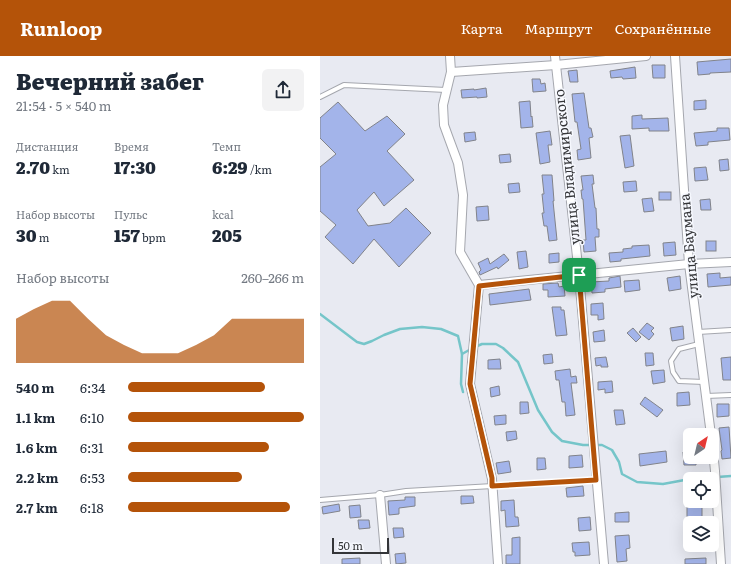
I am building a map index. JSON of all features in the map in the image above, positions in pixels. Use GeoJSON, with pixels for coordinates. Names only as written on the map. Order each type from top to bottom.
{"type":"FeatureCollection","features":[{"type":"Feature","properties":{"kind":"street"},"geometry":{"type":"LineString","coordinates":[[450,56],[451,72],[443,105],[444,125],[458,163],[463,195],[460,252],[479,286],[470,384],[492,478],[498,564]]}},
{"type":"Feature","properties":{"kind":"street"},"geometry":{"type":"LineString","coordinates":[[451,72],[556,60],[646,56]]}},
{"type":"Feature","properties":{"kind":"street","name":"улица Баумана"},"geometry":{"type":"LineString","coordinates":[[675,56],[688,264],[710,428]]}},
{"type":"Feature","properties":{"kind":"street","name":"улица Владимирского"},"geometry":{"type":"LineString","coordinates":[[556,60],[579,275],[604,564]]}},
{"type":"Feature","properties":{"kind":"street"},"geometry":{"type":"LineString","coordinates":[[479,286],[688,264],[731,262]]}},
{"type":"Feature","properties":{"kind":"street"},"geometry":{"type":"LineString","coordinates":[[714,464],[721,564]]}},
{"type":"Feature","properties":{"kind":"street"},"geometry":{"type":"LineString","coordinates":[[380,495],[386,564]]}},
{"type":"Feature","properties":{"kind":"lane"},"geometry":{"type":"LineString","coordinates":[[320,97],[344,85],[447,90]]}},
{"type":"Feature","properties":{"kind":"lane"},"geometry":{"type":"LineString","coordinates":[[698,332],[731,330]]}},
{"type":"Feature","properties":{"kind":"lane"},"geometry":{"type":"LineString","coordinates":[[699,344],[679,349],[671,361],[673,372],[679,381],[704,382]]}},
{"type":"Feature","properties":{"kind":"lane"},"geometry":{"type":"LineString","coordinates":[[706,396],[731,395]]}},
{"type":"Feature","properties":{"kind":"lane"},"geometry":{"type":"LineString","coordinates":[[320,500],[380,495],[406,491],[596,480]]}},
{"type":"Feature","properties":{"kind":"building"},"geometry":{"type":"Polygon","coordinates":[[[731,59],[731,72],[698,75],[697,62],[731,59]]]}},
{"type":"Feature","properties":{"kind":"building"},"geometry":{"type":"Polygon","coordinates":[[[652,65],[665,65],[665,78],[653,78],[652,65]]]}},
{"type":"Feature","properties":{"kind":"building"},"geometry":{"type":"Polygon","coordinates":[[[635,67],[636,78],[611,78],[610,71],[635,67]]]}},
{"type":"Feature","properties":{"kind":"building"},"geometry":{"type":"Polygon","coordinates":[[[577,70],[578,82],[570,82],[568,71],[577,70]]]}},
{"type":"Feature","properties":{"kind":"building"},"geometry":{"type":"Polygon","coordinates":[[[532,79],[540,79],[541,84],[545,83],[546,91],[533,92],[532,79]]]}},
{"type":"Feature","properties":{"kind":"building"},"geometry":{"type":"Polygon","coordinates":[[[486,88],[487,97],[462,98],[461,90],[486,88]]]}},
{"type":"Feature","properties":{"kind":"building"},"geometry":{"type":"Polygon","coordinates":[[[584,93],[589,128],[591,128],[593,137],[589,138],[591,158],[578,160],[577,150],[581,149],[577,122],[575,122],[572,94],[584,93]]]}},
{"type":"Feature","properties":{"kind":"building"},"geometry":{"type":"Polygon","coordinates":[[[706,100],[706,109],[694,110],[694,101],[706,100]]]}},
{"type":"Feature","properties":{"kind":"building"},"geometry":{"type":"Polygon","coordinates":[[[530,101],[533,127],[521,128],[519,102],[530,101]]]}},
{"type":"Feature","properties":{"kind":"building"},"geometry":{"type":"Polygon","coordinates":[[[338,102],[365,131],[387,116],[405,134],[387,151],[414,180],[384,206],[374,192],[357,210],[368,226],[390,223],[406,208],[431,233],[399,267],[374,239],[353,264],[325,237],[336,225],[320,211],[320,167],[336,154],[320,138],[320,118],[338,102]]]}},
{"type":"Feature","properties":{"kind":"building"},"geometry":{"type":"Polygon","coordinates":[[[642,115],[642,119],[668,118],[669,131],[649,131],[649,128],[632,129],[632,116],[642,115]]]}},
{"type":"Feature","properties":{"kind":"building"},"geometry":{"type":"Polygon","coordinates":[[[717,128],[729,128],[730,140],[708,142],[708,145],[696,146],[694,133],[717,131],[717,128]]]}},
{"type":"Feature","properties":{"kind":"building"},"geometry":{"type":"Polygon","coordinates":[[[550,131],[552,145],[548,145],[550,162],[540,164],[536,133],[550,131]]]}},
{"type":"Feature","properties":{"kind":"building"},"geometry":{"type":"Polygon","coordinates":[[[475,132],[476,140],[465,142],[464,133],[475,132]]]}},
{"type":"Feature","properties":{"kind":"building"},"geometry":{"type":"Polygon","coordinates":[[[630,135],[634,166],[625,168],[620,136],[630,135]]]}},
{"type":"Feature","properties":{"kind":"building"},"geometry":{"type":"Polygon","coordinates":[[[510,154],[511,162],[500,163],[499,155],[510,154]]]}},
{"type":"Feature","properties":{"kind":"building"},"geometry":{"type":"Polygon","coordinates":[[[728,159],[729,170],[720,171],[719,160],[728,159]]]}},
{"type":"Feature","properties":{"kind":"building"},"geometry":{"type":"Polygon","coordinates":[[[706,167],[708,180],[695,181],[694,168],[706,167]]]}},
{"type":"Feature","properties":{"kind":"building"},"geometry":{"type":"Polygon","coordinates":[[[542,175],[552,175],[557,240],[549,241],[547,226],[544,226],[542,213],[544,213],[542,194],[544,194],[542,175]]]}},
{"type":"Feature","properties":{"kind":"building"},"geometry":{"type":"Polygon","coordinates":[[[593,175],[594,184],[592,184],[599,237],[595,237],[596,251],[584,252],[583,240],[586,240],[581,176],[593,175]]]}},
{"type":"Feature","properties":{"kind":"building"},"geometry":{"type":"Polygon","coordinates":[[[636,181],[637,191],[624,192],[623,182],[636,181]]]}},
{"type":"Feature","properties":{"kind":"building"},"geometry":{"type":"Polygon","coordinates":[[[519,183],[520,192],[509,193],[508,184],[519,183]]]}},
{"type":"Feature","properties":{"kind":"building"},"geometry":{"type":"Polygon","coordinates":[[[659,192],[671,192],[671,200],[659,200],[659,192]]]}},
{"type":"Feature","properties":{"kind":"building"},"geometry":{"type":"Polygon","coordinates":[[[652,198],[654,211],[644,212],[642,199],[652,198]]]}},
{"type":"Feature","properties":{"kind":"building"},"geometry":{"type":"Polygon","coordinates":[[[710,199],[711,210],[701,210],[700,200],[710,199]]]}},
{"type":"Feature","properties":{"kind":"building"},"geometry":{"type":"Polygon","coordinates":[[[488,206],[489,220],[477,221],[476,207],[488,206]]]}},
{"type":"Feature","properties":{"kind":"building"},"geometry":{"type":"Polygon","coordinates":[[[706,241],[716,241],[716,251],[706,251],[706,241]]]}},
{"type":"Feature","properties":{"kind":"building"},"geometry":{"type":"Polygon","coordinates":[[[675,242],[676,255],[664,256],[663,243],[675,242]]]}},
{"type":"Feature","properties":{"kind":"building"},"geometry":{"type":"Polygon","coordinates":[[[649,245],[650,256],[621,259],[621,261],[610,262],[609,253],[623,252],[623,249],[632,248],[632,246],[649,245]]]}},
{"type":"Feature","properties":{"kind":"building"},"geometry":{"type":"Polygon","coordinates":[[[526,251],[528,267],[519,269],[517,252],[526,251]]]}},
{"type":"Feature","properties":{"kind":"building"},"geometry":{"type":"Polygon","coordinates":[[[559,253],[559,262],[549,263],[549,254],[559,253]]]}},
{"type":"Feature","properties":{"kind":"building"},"geometry":{"type":"Polygon","coordinates":[[[504,254],[509,260],[498,269],[497,267],[480,275],[479,272],[481,270],[478,263],[488,258],[490,264],[504,254]]]}},
{"type":"Feature","properties":{"kind":"building"},"geometry":{"type":"Polygon","coordinates":[[[720,273],[720,278],[731,277],[731,285],[708,287],[707,274],[720,273]]]}},
{"type":"Feature","properties":{"kind":"building"},"geometry":{"type":"Polygon","coordinates":[[[620,276],[621,287],[605,289],[605,292],[592,293],[591,282],[609,281],[609,278],[620,276]]]}},
{"type":"Feature","properties":{"kind":"building"},"geometry":{"type":"Polygon","coordinates":[[[680,276],[681,289],[669,291],[667,278],[680,276]]]}},
{"type":"Feature","properties":{"kind":"building"},"geometry":{"type":"Polygon","coordinates":[[[639,280],[640,290],[625,292],[624,281],[639,280]]]}},
{"type":"Feature","properties":{"kind":"building"},"geometry":{"type":"Polygon","coordinates":[[[558,283],[559,287],[564,286],[565,296],[548,297],[548,290],[543,290],[543,284],[558,283]]]}},
{"type":"Feature","properties":{"kind":"building"},"geometry":{"type":"Polygon","coordinates":[[[529,289],[531,300],[490,305],[489,294],[529,289]]]}},
{"type":"Feature","properties":{"kind":"building"},"geometry":{"type":"Polygon","coordinates":[[[603,303],[604,319],[598,320],[598,315],[591,315],[591,304],[603,303]]]}},
{"type":"Feature","properties":{"kind":"building"},"geometry":{"type":"Polygon","coordinates":[[[552,307],[561,307],[561,310],[564,310],[567,335],[556,336],[552,307]]]}},
{"type":"Feature","properties":{"kind":"building"},"geometry":{"type":"Polygon","coordinates":[[[647,323],[654,328],[651,331],[654,334],[649,340],[639,332],[647,323]]]}},
{"type":"Feature","properties":{"kind":"building"},"geometry":{"type":"Polygon","coordinates":[[[683,326],[684,339],[672,341],[670,328],[683,326]]]}},
{"type":"Feature","properties":{"kind":"building"},"geometry":{"type":"Polygon","coordinates":[[[633,328],[641,337],[636,342],[627,333],[633,328]]]}},
{"type":"Feature","properties":{"kind":"building"},"geometry":{"type":"Polygon","coordinates":[[[604,330],[605,341],[594,342],[593,332],[604,330]]]}},
{"type":"Feature","properties":{"kind":"building"},"geometry":{"type":"Polygon","coordinates":[[[645,353],[653,353],[654,365],[646,366],[645,353]]]}},
{"type":"Feature","properties":{"kind":"building"},"geometry":{"type":"Polygon","coordinates":[[[552,354],[553,363],[544,364],[543,355],[552,354]]]}},
{"type":"Feature","properties":{"kind":"building"},"geometry":{"type":"Polygon","coordinates":[[[606,357],[608,367],[601,367],[601,365],[596,366],[595,358],[606,357]]]}},
{"type":"Feature","properties":{"kind":"building"},"geometry":{"type":"Polygon","coordinates":[[[731,357],[731,380],[723,380],[721,358],[731,357]]]}},
{"type":"Feature","properties":{"kind":"building"},"geometry":{"type":"Polygon","coordinates":[[[500,359],[501,369],[488,369],[488,360],[500,359]]]}},
{"type":"Feature","properties":{"kind":"building"},"geometry":{"type":"Polygon","coordinates":[[[570,369],[571,377],[576,376],[577,383],[571,383],[575,415],[566,416],[565,402],[562,402],[559,380],[556,380],[555,371],[570,369]]]}},
{"type":"Feature","properties":{"kind":"building"},"geometry":{"type":"Polygon","coordinates":[[[664,370],[665,382],[653,384],[651,371],[664,370]]]}},
{"type":"Feature","properties":{"kind":"building"},"geometry":{"type":"Polygon","coordinates":[[[612,381],[613,392],[605,393],[605,389],[598,390],[598,382],[612,381]]]}},
{"type":"Feature","properties":{"kind":"building"},"geometry":{"type":"Polygon","coordinates":[[[499,386],[500,395],[491,397],[490,388],[499,386]]]}},
{"type":"Feature","properties":{"kind":"building"},"geometry":{"type":"Polygon","coordinates":[[[689,392],[690,405],[677,406],[677,393],[689,392]]]}},
{"type":"Feature","properties":{"kind":"building"},"geometry":{"type":"Polygon","coordinates":[[[645,397],[663,410],[657,417],[640,404],[645,397]]]}},
{"type":"Feature","properties":{"kind":"building"},"geometry":{"type":"Polygon","coordinates":[[[520,402],[528,402],[529,413],[520,414],[520,402]]]}},
{"type":"Feature","properties":{"kind":"building"},"geometry":{"type":"Polygon","coordinates":[[[717,404],[729,404],[729,416],[717,417],[717,404]]]}},
{"type":"Feature","properties":{"kind":"building"},"geometry":{"type":"Polygon","coordinates":[[[614,410],[623,410],[625,424],[616,425],[614,410]]]}},
{"type":"Feature","properties":{"kind":"building"},"geometry":{"type":"Polygon","coordinates":[[[506,415],[506,424],[495,425],[494,416],[506,415]]]}},
{"type":"Feature","properties":{"kind":"building"},"geometry":{"type":"Polygon","coordinates":[[[729,427],[731,458],[722,459],[719,428],[729,427]]]}},
{"type":"Feature","properties":{"kind":"building"},"geometry":{"type":"Polygon","coordinates":[[[516,431],[517,439],[507,441],[506,432],[516,431]]]}},
{"type":"Feature","properties":{"kind":"building"},"geometry":{"type":"Polygon","coordinates":[[[666,451],[667,462],[640,466],[639,454],[666,451]]]}},
{"type":"Feature","properties":{"kind":"building"},"geometry":{"type":"Polygon","coordinates":[[[582,455],[583,467],[569,468],[569,456],[582,455]]]}},
{"type":"Feature","properties":{"kind":"building"},"geometry":{"type":"Polygon","coordinates":[[[537,458],[545,458],[546,469],[537,470],[537,458]]]}},
{"type":"Feature","properties":{"kind":"building"},"geometry":{"type":"Polygon","coordinates":[[[509,461],[511,472],[498,474],[496,463],[509,461]]]}},
{"type":"Feature","properties":{"kind":"building"},"geometry":{"type":"Polygon","coordinates":[[[684,464],[696,464],[696,465],[684,464]]]}},
{"type":"Feature","properties":{"kind":"building"},"geometry":{"type":"Polygon","coordinates":[[[583,486],[584,496],[567,497],[566,488],[583,486]]]}},
{"type":"Feature","properties":{"kind":"building"},"geometry":{"type":"Polygon","coordinates":[[[461,496],[473,496],[474,503],[461,504],[461,496]]]}},
{"type":"Feature","properties":{"kind":"building"},"geometry":{"type":"Polygon","coordinates":[[[405,497],[415,497],[415,506],[399,508],[399,514],[389,515],[388,501],[405,500],[405,497]]]}},
{"type":"Feature","properties":{"kind":"building"},"geometry":{"type":"Polygon","coordinates":[[[514,500],[515,517],[518,517],[519,526],[506,527],[505,510],[501,511],[501,501],[514,500]]]}},
{"type":"Feature","properties":{"kind":"building"},"geometry":{"type":"Polygon","coordinates":[[[339,504],[340,511],[323,514],[322,507],[339,504]]]}},
{"type":"Feature","properties":{"kind":"building"},"geometry":{"type":"Polygon","coordinates":[[[360,505],[361,517],[350,518],[349,506],[360,505]]]}},
{"type":"Feature","properties":{"kind":"building"},"geometry":{"type":"Polygon","coordinates":[[[687,508],[702,508],[702,516],[687,516],[687,508]]]}},
{"type":"Feature","properties":{"kind":"building"},"geometry":{"type":"Polygon","coordinates":[[[629,512],[629,522],[615,522],[615,513],[629,512]]]}},
{"type":"Feature","properties":{"kind":"building"},"geometry":{"type":"Polygon","coordinates":[[[590,517],[591,530],[579,531],[578,518],[590,517]]]}},
{"type":"Feature","properties":{"kind":"building"},"geometry":{"type":"Polygon","coordinates":[[[358,520],[369,520],[370,528],[359,529],[358,520]]]}},
{"type":"Feature","properties":{"kind":"building"},"geometry":{"type":"Polygon","coordinates":[[[393,528],[403,528],[404,537],[394,538],[393,528]]]}},
{"type":"Feature","properties":{"kind":"building"},"geometry":{"type":"Polygon","coordinates":[[[629,535],[630,548],[626,549],[627,561],[617,562],[615,536],[629,535]]]}},
{"type":"Feature","properties":{"kind":"building"},"geometry":{"type":"Polygon","coordinates":[[[520,537],[520,564],[506,564],[506,555],[512,555],[512,538],[520,537]]]}},
{"type":"Feature","properties":{"kind":"building"},"geometry":{"type":"Polygon","coordinates":[[[589,542],[590,555],[575,556],[572,543],[589,542]]]}},
{"type":"Feature","properties":{"kind":"building"},"geometry":{"type":"Polygon","coordinates":[[[405,553],[406,563],[396,564],[395,554],[405,553]]]}},
{"type":"Feature","properties":{"kind":"building"},"geometry":{"type":"Polygon","coordinates":[[[360,558],[360,564],[342,564],[342,559],[360,558]]]}},
{"type":"Feature","properties":{"kind":"building"},"geometry":{"type":"Polygon","coordinates":[[[706,558],[706,564],[685,564],[685,559],[706,558]]]}},
{"type":"Feature","properties":{"kind":"waterway"},"geometry":{"type":"LineString","coordinates":[[320,314],[357,342],[364,344],[400,329],[422,327],[441,329],[458,336],[462,354],[461,384],[463,392]]}},
{"type":"Feature","properties":{"kind":"waterway"},"geometry":{"type":"LineString","coordinates":[[475,347],[482,344],[496,344],[503,348],[518,362],[538,410],[552,432],[562,441],[583,445],[602,445],[612,450],[619,462],[622,474],[637,482],[663,484],[683,480]]}},
{"type":"Feature","properties":{"kind":"waterway"},"geometry":{"type":"LineString","coordinates":[[462,354],[471,349]]}},
{"type":"Feature","properties":{"kind":"waterway"},"geometry":{"type":"LineString","coordinates":[[719,477],[731,476]]}},
{"type":"Feature","properties":{"kind":"route"},"geometry":{"type":"LineString","coordinates":[[579,275],[596,480],[492,486],[492,478],[470,384],[479,286],[579,275]]}}]}
